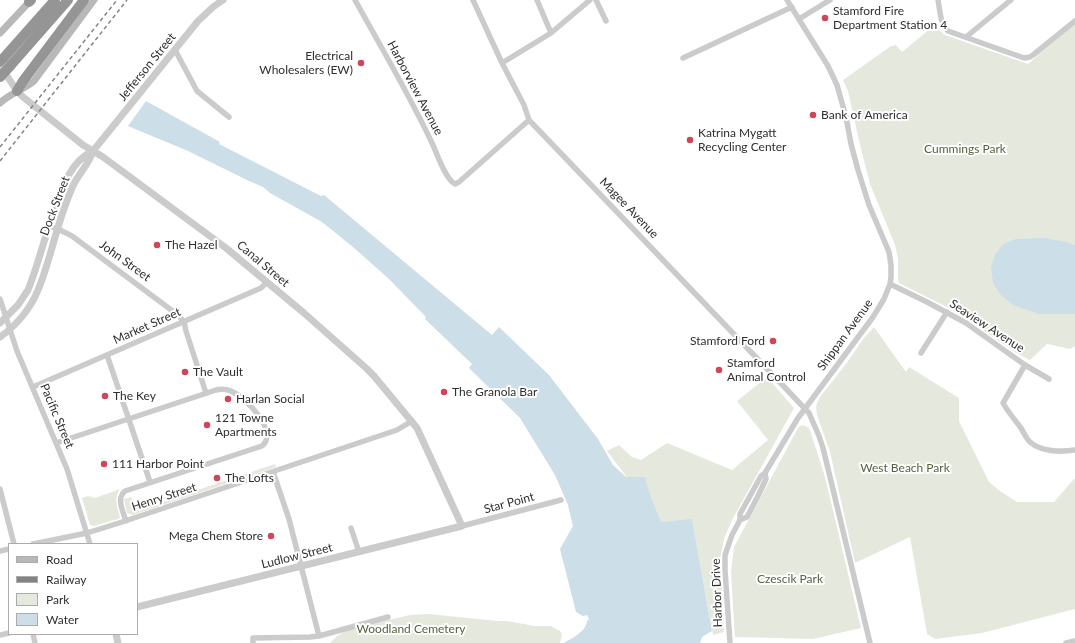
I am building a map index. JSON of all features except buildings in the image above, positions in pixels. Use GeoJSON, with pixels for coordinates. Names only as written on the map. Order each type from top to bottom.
{"type":"FeatureCollection","features":[{"type":"Feature","properties":{"kind":"highway"},"geometry":{"type":"LineString","coordinates":[[0,77],[4,62],[55,0]]}},
{"type":"Feature","properties":{"kind":"highway"},"geometry":{"type":"LineString","coordinates":[[4,62],[68,0]]}},
{"type":"Feature","properties":{"kind":"highway"},"geometry":{"type":"LineString","coordinates":[[17,91],[84,0]]}},
{"type":"Feature","properties":{"kind":"main road"},"geometry":{"type":"LineString","coordinates":[[0,103],[8,96],[28,86],[34,81],[94,0]]}},
{"type":"Feature","properties":{"kind":"main road"},"geometry":{"type":"LineString","coordinates":[[0,33],[30,1]]}},
{"type":"Feature","properties":{"kind":"street","name":"Jefferson Street"},"geometry":{"type":"LineString","coordinates":[[93,151],[198,21],[223,0]]}},
{"type":"Feature","properties":{"kind":"street","name":"Harborview Avenue"},"geometry":{"type":"LineString","coordinates":[[355,0],[417,110],[446,174],[453,183],[456,184],[529,120]]}},
{"type":"Feature","properties":{"kind":"street","name":"Magee Avenue"},"geometry":{"type":"LineString","coordinates":[[473,0],[502,63],[524,105],[529,120],[804,408]]}},
{"type":"Feature","properties":{"kind":"street"},"geometry":{"type":"LineString","coordinates":[[537,0],[551,33]]}},
{"type":"Feature","properties":{"kind":"street"},"geometry":{"type":"LineString","coordinates":[[502,63],[551,33],[590,0]]}},
{"type":"Feature","properties":{"kind":"street"},"geometry":{"type":"LineString","coordinates":[[596,0],[606,21]]}},
{"type":"Feature","properties":{"kind":"street","name":"Shippan Avenue"},"geometry":{"type":"LineString","coordinates":[[787,0],[828,66],[837,85],[858,170],[869,205],[889,252],[891,265],[890,284],[884,299],[873,317],[804,408]]}},
{"type":"Feature","properties":{"kind":"street"},"geometry":{"type":"LineString","coordinates":[[799,19],[830,0]]}},
{"type":"Feature","properties":{"kind":"street"},"geometry":{"type":"LineString","coordinates":[[938,0],[942,21],[944,27],[948,31],[1020,57],[1027,58],[1033,55],[1075,21]]}},
{"type":"Feature","properties":{"kind":"street"},"geometry":{"type":"LineString","coordinates":[[966,37],[1008,1]]}},
{"type":"Feature","properties":{"kind":"street"},"geometry":{"type":"LineString","coordinates":[[683,58],[792,6]]}},
{"type":"Feature","properties":{"kind":"street"},"geometry":{"type":"LineString","coordinates":[[175,50],[197,91],[229,118]]}},
{"type":"Feature","properties":{"kind":"street","name":"Canal Street"},"geometry":{"type":"LineString","coordinates":[[4,62],[17,91],[37,109],[84,145],[103,157],[210,236],[304,313],[374,376],[412,421],[418,431],[462,526]]}},
{"type":"Feature","properties":{"kind":"street","name":"Dock Street"},"geometry":{"type":"LineString","coordinates":[[0,323],[18,305],[28,290],[61,189],[66,178],[82,157],[93,151]]}},
{"type":"Feature","properties":{"kind":"street","name":"Dock Street"},"geometry":{"type":"LineString","coordinates":[[0,337],[10,330],[29,306],[38,291],[72,188],[90,160],[93,151]]}},
{"type":"Feature","properties":{"kind":"street","name":"John Street"},"geometry":{"type":"LineString","coordinates":[[49,226],[72,236],[176,313],[184,322]]}},
{"type":"Feature","properties":{"kind":"street","name":"Market Street"},"geometry":{"type":"LineString","coordinates":[[33,387],[261,288],[267,282]]}},
{"type":"Feature","properties":{"kind":"street","name":"Seaview Avenue"},"geometry":{"type":"LineString","coordinates":[[890,284],[947,312],[982,333],[1025,365],[1049,379]]}},
{"type":"Feature","properties":{"kind":"street","name":"Pacific Street"},"geometry":{"type":"LineString","coordinates":[[0,299],[17,351],[72,482],[90,543]]}},
{"type":"Feature","properties":{"kind":"street"},"geometry":{"type":"LineString","coordinates":[[921,353],[947,312]]}},
{"type":"Feature","properties":{"kind":"street"},"geometry":{"type":"LineString","coordinates":[[184,322],[206,393]]}},
{"type":"Feature","properties":{"kind":"street"},"geometry":{"type":"LineString","coordinates":[[107,355],[150,482]]}},
{"type":"Feature","properties":{"kind":"street"},"geometry":{"type":"LineString","coordinates":[[1025,365],[1003,402],[1008,412],[1022,429],[1028,441],[1031,443],[1056,451],[1075,450]]}},
{"type":"Feature","properties":{"kind":"street"},"geometry":{"type":"LineString","coordinates":[[56,443],[221,389],[227,389],[237,394],[256,411],[262,419],[267,434],[267,439],[262,446],[129,489],[123,493],[120,501],[126,521]]}},
{"type":"Feature","properties":{"kind":"street"},"geometry":{"type":"LineString","coordinates":[[804,408],[812,418],[823,448],[870,643]]}},
{"type":"Feature","properties":{"kind":"street","name":"Harbor Drive"},"geometry":{"type":"LineString","coordinates":[[730,643],[725,555],[732,535],[740,520],[740,514],[760,476],[765,473],[804,408]]}},
{"type":"Feature","properties":{"kind":"street","name":"Henry Street"},"geometry":{"type":"LineString","coordinates":[[38,543],[87,533],[126,521],[397,430],[412,421]]}},
{"type":"Feature","properties":{"kind":"street"},"geometry":{"type":"LineString","coordinates":[[273,472],[289,519],[319,636]]}},
{"type":"Feature","properties":{"kind":"street"},"geometry":{"type":"LineString","coordinates":[[0,489],[14,543]]}},
{"type":"Feature","properties":{"kind":"street","name":"Star Point"},"geometry":{"type":"LineString","coordinates":[[462,526],[561,500]]}},
{"type":"Feature","properties":{"kind":"street","name":"Ludlow Street"},"geometry":{"type":"LineString","coordinates":[[138,607],[462,526]]}},
{"type":"Feature","properties":{"kind":"street"},"geometry":{"type":"LineString","coordinates":[[351,528],[359,552]]}},
{"type":"Feature","properties":{"kind":"street"},"geometry":{"type":"LineString","coordinates":[[253,643],[253,638],[319,636],[388,617]]}},
{"type":"Feature","properties":{"kind":"street"},"geometry":{"type":"LineString","coordinates":[[1066,643],[1075,641]]}},
{"type":"Feature","properties":{"kind":"green space","name":"Cummings Park"},"geometry":{"type":"Polygon","coordinates":[[[1075,23],[1075,245],[1066,242],[1015,239],[1003,244],[995,254],[1039,314],[1075,314],[1075,346],[1070,349],[1047,344],[1030,360],[1016,353],[949,308],[899,283],[898,259],[895,245],[870,184],[848,91],[843,80],[891,46],[896,45],[902,52],[936,24],[939,30],[945,35],[1028,64],[1075,23]]]}},
{"type":"Feature","properties":{"kind":"green space","name":"West Beach Park"},"geometry":{"type":"Polygon","coordinates":[[[874,327],[906,372],[909,367],[959,398],[959,421],[989,482],[1000,491],[1017,502],[1054,502],[1075,479],[1075,609],[982,633],[935,639],[927,634],[910,537],[855,563],[830,452],[817,415],[816,406],[820,397],[874,327]]]}},
{"type":"Feature","properties":{"kind":"green space","name":"Czescik Park"},"geometry":{"type":"Polygon","coordinates":[[[767,377],[794,408],[732,520],[724,539],[720,559],[724,632],[713,635],[692,520],[661,522],[607,451],[619,445],[632,457],[641,460],[667,443],[732,470],[768,440],[737,401],[767,377]]]}},
{"type":"Feature","properties":{"kind":"green space","name":"Czescik Park"},"geometry":{"type":"Polygon","coordinates":[[[802,425],[806,426],[810,430],[825,477],[861,628],[813,639],[735,637],[731,571],[734,547],[798,428],[802,425]]]}},
{"type":"Feature","properties":{"kind":"green space"},"geometry":{"type":"Polygon","coordinates":[[[275,464],[276,467],[133,515],[127,513],[124,499],[131,497],[135,505],[141,509],[275,464]]]}},
{"type":"Feature","properties":{"kind":"green space"},"geometry":{"type":"Polygon","coordinates":[[[120,489],[116,500],[120,518],[94,526],[90,525],[82,498],[88,496],[95,498],[120,489]]]}},
{"type":"Feature","properties":{"kind":"green space","name":"Woodland Cemetery"},"geometry":{"type":"Polygon","coordinates":[[[429,614],[507,621],[535,626],[551,626],[560,631],[562,634],[560,643],[330,643],[337,636],[349,629],[410,615],[429,614]]]}},
{"type":"Feature","properties":{"kind":"water"},"geometry":{"type":"Polygon","coordinates":[[[146,101],[220,142],[219,144],[321,196],[324,195],[492,335],[499,327],[549,375],[598,439],[613,465],[626,477],[645,477],[650,495],[661,522],[692,519],[712,631],[702,637],[700,643],[564,643],[575,637],[584,628],[589,619],[587,615],[583,616],[576,612],[560,549],[573,526],[568,505],[555,475],[520,418],[469,368],[472,364],[425,319],[426,317],[389,279],[322,222],[270,193],[263,187],[188,151],[128,126],[146,101]]]}},
{"type":"Feature","properties":{"kind":"water"},"geometry":{"type":"Polygon","coordinates":[[[1044,238],[1075,245],[1075,314],[1039,314],[1013,305],[1001,295],[993,283],[991,267],[995,254],[1003,244],[1015,239],[1044,238]]]}},
{"type":"Feature","properties":{"kind":"railway"},"geometry":{"type":"LineString","coordinates":[[0,147],[117,0]]}},
{"type":"Feature","properties":{"kind":"railway"},"geometry":{"type":"LineString","coordinates":[[0,161],[127,0]]}},
{"type":"Feature","properties":{"kind":"place","name":"Stamford Fire Department Station 4"},"geometry":{"type":"Point","coordinates":[825,18]}},
{"type":"Feature","properties":{"kind":"place","name":"Electrical Wholesalers (EW)"},"geometry":{"type":"Point","coordinates":[361,63]}},
{"type":"Feature","properties":{"kind":"place","name":"Bank of America"},"geometry":{"type":"Point","coordinates":[813,115]}},
{"type":"Feature","properties":{"kind":"place","name":"Katrina Mygatt Recycling Center"},"geometry":{"type":"Point","coordinates":[690,140]}},
{"type":"Feature","properties":{"kind":"place","name":"The Hazel"},"geometry":{"type":"Point","coordinates":[157,245]}},
{"type":"Feature","properties":{"kind":"place","name":"Stamford Ford"},"geometry":{"type":"Point","coordinates":[773,341]}},
{"type":"Feature","properties":{"kind":"place","name":"Stamford Animal Control"},"geometry":{"type":"Point","coordinates":[719,370]}},
{"type":"Feature","properties":{"kind":"place","name":"The Vault"},"geometry":{"type":"Point","coordinates":[185,372]}},
{"type":"Feature","properties":{"kind":"place","name":"The Granola Bar"},"geometry":{"type":"Point","coordinates":[444,392]}},
{"type":"Feature","properties":{"kind":"place","name":"The Key"},"geometry":{"type":"Point","coordinates":[105,396]}},
{"type":"Feature","properties":{"kind":"place","name":"Harlan Social"},"geometry":{"type":"Point","coordinates":[228,399]}},
{"type":"Feature","properties":{"kind":"place","name":"121 Towne Apartments"},"geometry":{"type":"Point","coordinates":[207,425]}},
{"type":"Feature","properties":{"kind":"place","name":"111 Harbor Point"},"geometry":{"type":"Point","coordinates":[104,464]}},
{"type":"Feature","properties":{"kind":"place","name":"The Lofts"},"geometry":{"type":"Point","coordinates":[217,478]}},
{"type":"Feature","properties":{"kind":"place","name":"Mega Chem Store"},"geometry":{"type":"Point","coordinates":[271,536]}}]}
